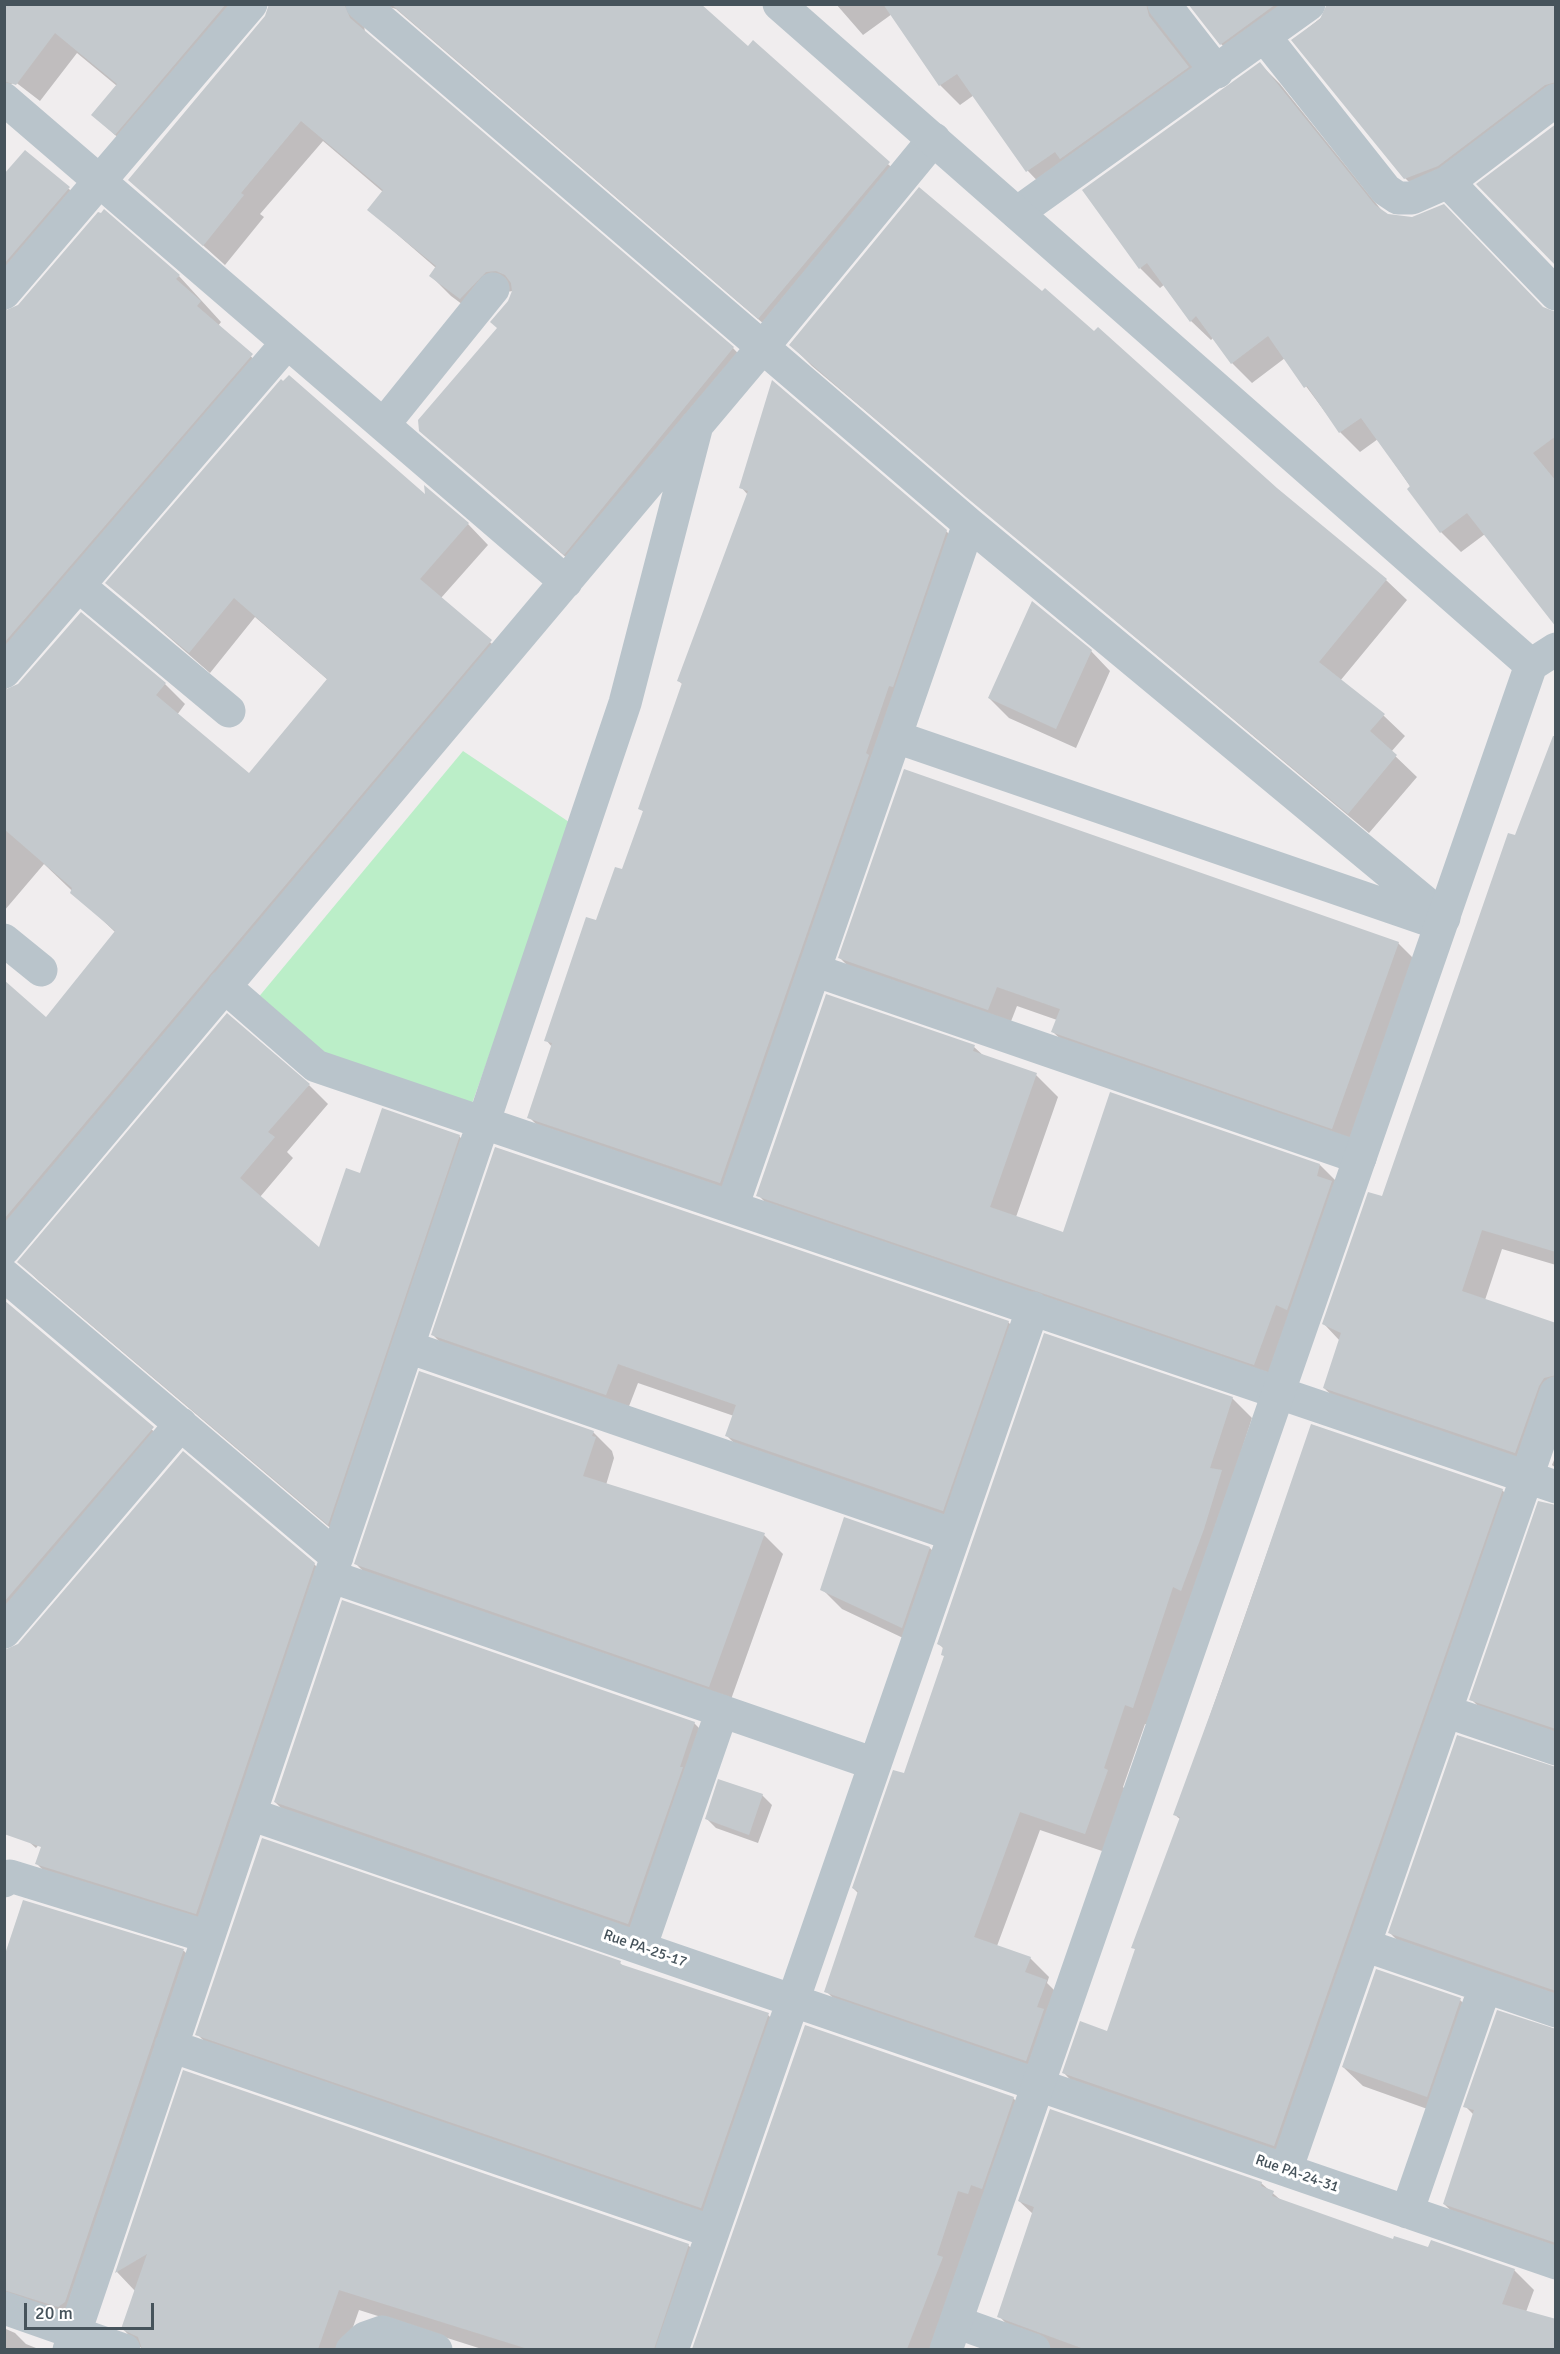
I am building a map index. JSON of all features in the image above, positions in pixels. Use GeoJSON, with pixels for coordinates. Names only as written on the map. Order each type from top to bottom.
{"type":"FeatureCollection","features":[{"type":"Feature","properties":{"kind":"street"},"geometry":{"type":"LineString","coordinates":[[4,293],[251,4]]}},
{"type":"Feature","properties":{"kind":"street"},"geometry":{"type":"LineString","coordinates":[[362,4],[969,524],[1443,921]]}},
{"type":"Feature","properties":{"kind":"street"},"geometry":{"type":"LineString","coordinates":[[779,4],[1017,213],[1547,657],[1443,921],[951,2336],[1034,2349]]}},
{"type":"Feature","properties":{"kind":"street"},"geometry":{"type":"LineString","coordinates":[[1164,4],[1217,72]]}},
{"type":"Feature","properties":{"kind":"street"},"geometry":{"type":"LineString","coordinates":[[1017,213],[1309,4]]}},
{"type":"Feature","properties":{"kind":"street"},"geometry":{"type":"LineString","coordinates":[[1264,36],[1386,190],[1398,198],[1412,198],[1448,182],[1556,100]]}},
{"type":"Feature","properties":{"kind":"street"},"geometry":{"type":"LineString","coordinates":[[4,99],[566,582]]}},
{"type":"Feature","properties":{"kind":"street"},"geometry":{"type":"LineString","coordinates":[[4,1249],[566,582],[934,139]]}},
{"type":"Feature","properties":{"kind":"street"},"geometry":{"type":"LineString","coordinates":[[1448,182],[1556,294]]}},
{"type":"Feature","properties":{"kind":"street"},"geometry":{"type":"LineString","coordinates":[[384,424],[493,289]]}},
{"type":"Feature","properties":{"kind":"street"},"geometry":{"type":"LineString","coordinates":[[4,672],[287,343]]}},
{"type":"Feature","properties":{"kind":"street"},"geometry":{"type":"LineString","coordinates":[[71,2341],[625,703],[697,425]]}},
{"type":"Feature","properties":{"kind":"street"},"geometry":{"type":"LineString","coordinates":[[732,1207],[969,524]]}},
{"type":"Feature","properties":{"kind":"street"},"geometry":{"type":"LineString","coordinates":[[79,586],[229,711]]}},
{"type":"Feature","properties":{"kind":"street"},"geometry":{"type":"LineString","coordinates":[[896,737],[1443,921]]}},
{"type":"Feature","properties":{"kind":"street"},"geometry":{"type":"LineString","coordinates":[[4,940],[41,970]]}},
{"type":"Feature","properties":{"kind":"street"},"geometry":{"type":"LineString","coordinates":[[814,970],[1360,1158]]}},
{"type":"Feature","properties":{"kind":"street"},"geometry":{"type":"LineString","coordinates":[[224,986],[316,1066],[1541,1482]]}},
{"type":"Feature","properties":{"kind":"street"},"geometry":{"type":"LineString","coordinates":[[4,1275],[181,1424],[334,1566],[722,1711],[875,1764]]}},
{"type":"Feature","properties":{"kind":"street"},"geometry":{"type":"LineString","coordinates":[[672,2349],[1033,1308]]}},
{"type":"Feature","properties":{"kind":"street"},"geometry":{"type":"LineString","coordinates":[[408,1347],[954,1535]]}},
{"type":"Feature","properties":{"kind":"street"},"geometry":{"type":"LineString","coordinates":[[1286,2170],[1445,1711],[1541,1482],[1556,1393]]}},
{"type":"Feature","properties":{"kind":"street"},"geometry":{"type":"LineString","coordinates":[[4,1632],[181,1424]]}},
{"type":"Feature","properties":{"kind":"street"},"geometry":{"type":"LineString","coordinates":[[640,1948],[722,1711]]}},
{"type":"Feature","properties":{"kind":"street"},"geometry":{"type":"LineString","coordinates":[[1445,1711],[1556,1749]]}},
{"type":"Feature","properties":{"kind":"street","name":"Rue PA-25-17"},"geometry":{"type":"LineString","coordinates":[[250,1814],[1039,2085]]}},
{"type":"Feature","properties":{"kind":"street"},"geometry":{"type":"LineString","coordinates":[[4,1881],[10,1876],[208,1937]]}},
{"type":"Feature","properties":{"kind":"street"},"geometry":{"type":"LineString","coordinates":[[1364,1945],[1556,2011]]}},
{"type":"Feature","properties":{"kind":"street"},"geometry":{"type":"LineString","coordinates":[[1407,2212],[1485,1987]]}},
{"type":"Feature","properties":{"kind":"street"},"geometry":{"type":"LineString","coordinates":[[171,2046],[713,2232]]}},
{"type":"Feature","properties":{"kind":"street","name":"Rue PA-24-31"},"geometry":{"type":"LineString","coordinates":[[1039,2085],[1556,2263]]}},
{"type":"Feature","properties":{"kind":"street"},"geometry":{"type":"LineString","coordinates":[[4,2308],[71,2341],[124,2349]]}},
{"type":"Feature","properties":{"kind":"street"},"geometry":{"type":"LineString","coordinates":[[352,2349],[365,2338],[382,2332],[436,2349]]}},
{"type":"Feature","properties":{"kind":"green space"},"geometry":{"type":"Polygon","coordinates":[[[463,751],[572,824],[469,1112],[324,1055],[257,999],[463,751]]]}},
{"type":"Feature","properties":{"kind":"building"},"geometry":{"type":"Polygon","coordinates":[[[4,4],[226,4],[115,135],[91,115],[117,84],[55,33],[16,85],[4,81],[4,4]]]}},
{"type":"Feature","properties":{"kind":"building"},"geometry":{"type":"Polygon","coordinates":[[[269,4],[344,4],[350,18],[734,347],[564,555],[419,431],[418,420],[497,328],[490,322],[508,301],[512,291],[511,283],[505,275],[496,271],[486,272],[460,299],[429,276],[436,266],[367,210],[383,190],[301,121],[241,193],[244,195],[203,246],[128,180],[265,16],[269,4]]]}},
{"type":"Feature","properties":{"kind":"building"},"geometry":{"type":"Polygon","coordinates":[[[391,4],[701,4],[748,46],[753,40],[890,162],[758,319],[391,4]]]}},
{"type":"Feature","properties":{"kind":"building"},"geometry":{"type":"Polygon","coordinates":[[[883,4],[1146,4],[1149,16],[1189,67],[1060,159],[1055,152],[1026,172],[957,74],[939,86],[883,4]]]}},
{"type":"Feature","properties":{"kind":"building"},"geometry":{"type":"Polygon","coordinates":[[[1188,4],[1276,4],[1220,45],[1188,4]]]}},
{"type":"Feature","properties":{"kind":"building"},"geometry":{"type":"Polygon","coordinates":[[[1327,4],[1556,4],[1556,82],[1545,85],[1438,166],[1404,179],[1291,40],[1320,19],[1327,4]]]}},
{"type":"Feature","properties":{"kind":"building"},"geometry":{"type":"Polygon","coordinates":[[[1260,62],[1375,205],[1388,214],[1412,217],[1444,204],[1543,307],[1556,312],[1556,436],[1533,453],[1556,481],[1556,627],[1467,513],[1440,533],[1407,489],[1410,486],[1361,418],[1339,433],[1307,386],[1304,388],[1268,336],[1231,364],[1196,316],[1190,322],[1147,263],[1139,269],[1082,190],[1260,62]]]}},
{"type":"Feature","properties":{"kind":"building"},"geometry":{"type":"Polygon","coordinates":[[[1556,124],[1556,266],[1476,184],[1556,124]]]}},
{"type":"Feature","properties":{"kind":"building"},"geometry":{"type":"Polygon","coordinates":[[[25,150],[70,187],[4,264],[4,174],[25,150]]]}},
{"type":"Feature","properties":{"kind":"building"},"geometry":{"type":"Polygon","coordinates":[[[919,187],[1042,291],[1045,288],[1094,331],[1098,327],[1277,488],[1387,579],[1319,662],[1385,714],[1370,731],[1397,755],[1348,814],[966,497],[789,345],[919,187]]]}},
{"type":"Feature","properties":{"kind":"building"},"geometry":{"type":"Polygon","coordinates":[[[104,209],[180,275],[176,279],[201,301],[197,306],[253,354],[4,643],[4,311],[18,305],[98,212],[101,213],[104,209]]]}},
{"type":"Feature","properties":{"kind":"building"},"geometry":{"type":"Polygon","coordinates":[[[289,375],[425,494],[424,485],[469,523],[420,579],[492,640],[4,1219],[4,980],[46,1017],[115,931],[70,893],[72,888],[4,829],[4,690],[18,684],[81,612],[166,683],[156,695],[249,773],[327,679],[234,598],[189,653],[105,583],[281,379],[283,381],[289,375]]]}},
{"type":"Feature","properties":{"kind":"building"},"geometry":{"type":"Polygon","coordinates":[[[772,380],[947,530],[893,687],[889,686],[866,753],[869,755],[720,1183],[527,1118],[552,1043],[544,1041],[586,917],[596,920],[615,867],[622,869],[643,811],[638,809],[682,683],[677,681],[748,491],[739,488],[772,380]]]}},
{"type":"Feature","properties":{"kind":"building"},"geometry":{"type":"Polygon","coordinates":[[[1032,601],[1092,650],[1056,729],[988,698],[1032,601]]]}},
{"type":"Feature","properties":{"kind":"building"},"geometry":{"type":"Polygon","coordinates":[[[1553,736],[1556,736],[1556,1252],[1482,1230],[1462,1291],[1556,1323],[1556,1375],[1544,1378],[1539,1386],[1515,1453],[1323,1388],[1341,1333],[1322,1324],[1368,1192],[1382,1196],[1508,833],[1515,835],[1553,736]]]}},
{"type":"Feature","properties":{"kind":"building"},"geometry":{"type":"Polygon","coordinates":[[[904,769],[1399,942],[1332,1129],[1051,1032],[1060,1009],[997,987],[988,1010],[838,958],[904,769]]]}},
{"type":"Feature","properties":{"kind":"building"},"geometry":{"type":"Polygon","coordinates":[[[826,994],[975,1045],[973,1051],[1037,1073],[990,1207],[1063,1232],[1110,1092],[1320,1164],[1317,1176],[1332,1181],[1287,1310],[1276,1305],[1254,1365],[756,1196],[826,994]]]}},
{"type":"Feature","properties":{"kind":"building"},"geometry":{"type":"Polygon","coordinates":[[[227,1013],[310,1084],[268,1132],[275,1137],[240,1178],[319,1247],[346,1168],[360,1173],[382,1108],[460,1135],[328,1525],[17,1262],[227,1013]]]}},
{"type":"Feature","properties":{"kind":"building"},"geometry":{"type":"Polygon","coordinates":[[[495,1147],[1009,1321],[943,1511],[725,1436],[736,1405],[618,1364],[606,1395],[431,1335],[495,1147]]]}},
{"type":"Feature","properties":{"kind":"building"},"geometry":{"type":"Polygon","coordinates":[[[4,1300],[154,1427],[4,1602],[4,1300]]]}},
{"type":"Feature","properties":{"kind":"building"},"geometry":{"type":"Polygon","coordinates":[[[1044,1333],[1233,1397],[1210,1468],[1222,1470],[1204,1529],[1181,1591],[1173,1587],[1133,1708],[1125,1705],[1104,1768],[1108,1770],[1085,1834],[1020,1812],[974,1937],[1031,1957],[1025,1972],[1047,1980],[1037,2007],[1044,2009],[1026,2061],[824,1992],[858,1891],[852,1888],[893,1770],[904,1773],[944,1656],[941,1655],[943,1647],[937,1644],[1044,1333]]]}},
{"type":"Feature","properties":{"kind":"building"},"geometry":{"type":"Polygon","coordinates":[[[419,1371],[594,1431],[592,1436],[596,1437],[583,1476],[765,1533],[709,1687],[354,1564],[419,1371]]]}},
{"type":"Feature","properties":{"kind":"building"},"geometry":{"type":"Polygon","coordinates":[[[1311,1424],[1503,1489],[1274,2146],[1062,2073],[1080,2021],[1107,2031],[1135,1949],[1131,1948],[1180,1817],[1173,1815],[1230,1660],[1311,1424]]]}},
{"type":"Feature","properties":{"kind":"building"},"geometry":{"type":"Polygon","coordinates":[[[183,1451],[315,1563],[196,1914],[35,1864],[41,1847],[4,1834],[4,1650],[18,1644],[183,1451]]]}},
{"type":"Feature","properties":{"kind":"building"},"geometry":{"type":"Polygon","coordinates":[[[1538,1501],[1556,1505],[1556,1729],[1469,1700],[1538,1501]]]}},
{"type":"Feature","properties":{"kind":"building"},"geometry":{"type":"Polygon","coordinates":[[[844,1517],[930,1547],[902,1628],[820,1590],[844,1517]]]}},
{"type":"Feature","properties":{"kind":"building"},"geometry":{"type":"Polygon","coordinates":[[[342,1600],[695,1722],[680,1767],[683,1767],[628,1924],[274,1802],[342,1600]]]}},
{"type":"Feature","properties":{"kind":"building"},"geometry":{"type":"Polygon","coordinates":[[[1457,1735],[1556,1767],[1556,1991],[1388,1933],[1457,1735]]]}},
{"type":"Feature","properties":{"kind":"building"},"geometry":{"type":"Polygon","coordinates":[[[718,1779],[763,1794],[749,1835],[705,1819],[718,1779]]]}},
{"type":"Feature","properties":{"kind":"building"},"geometry":{"type":"Polygon","coordinates":[[[262,1838],[621,1961],[620,1964],[769,2013],[701,2208],[195,2035],[262,1838]]]}},
{"type":"Feature","properties":{"kind":"building"},"geometry":{"type":"Polygon","coordinates":[[[23,1900],[184,1949],[65,2302],[58,2307],[4,2290],[4,1957],[23,1900]]]}},
{"type":"Feature","properties":{"kind":"building"},"geometry":{"type":"Polygon","coordinates":[[[1376,1969],[1461,1998],[1427,2097],[1342,2067],[1376,1969]]]}},
{"type":"Feature","properties":{"kind":"building"},"geometry":{"type":"Polygon","coordinates":[[[1497,2010],[1556,2029],[1556,2243],[1443,2204],[1474,2110],[1463,2107],[1497,2010]]]}},
{"type":"Feature","properties":{"kind":"building"},"geometry":{"type":"Polygon","coordinates":[[[805,2025],[1014,2097],[982,2189],[971,2185],[968,2194],[958,2191],[937,2255],[943,2257],[907,2349],[692,2349],[805,2025]]]}},
{"type":"Feature","properties":{"kind":"building"},"geometry":{"type":"Polygon","coordinates":[[[183,2070],[689,2244],[654,2349],[528,2349],[339,2290],[318,2349],[142,2349],[138,2337],[121,2329],[147,2254],[115,2273],[183,2070]]]}},
{"type":"Feature","properties":{"kind":"building"},"geometry":{"type":"Polygon","coordinates":[[[1050,2109],[1262,2182],[1261,2186],[1274,2191],[1272,2196],[1393,2239],[1394,2236],[1428,2247],[1431,2240],[1515,2269],[1502,2304],[1556,2319],[1556,2349],[1084,2349],[997,2317],[1034,2207],[1018,2201],[1050,2109]]]}}]}
